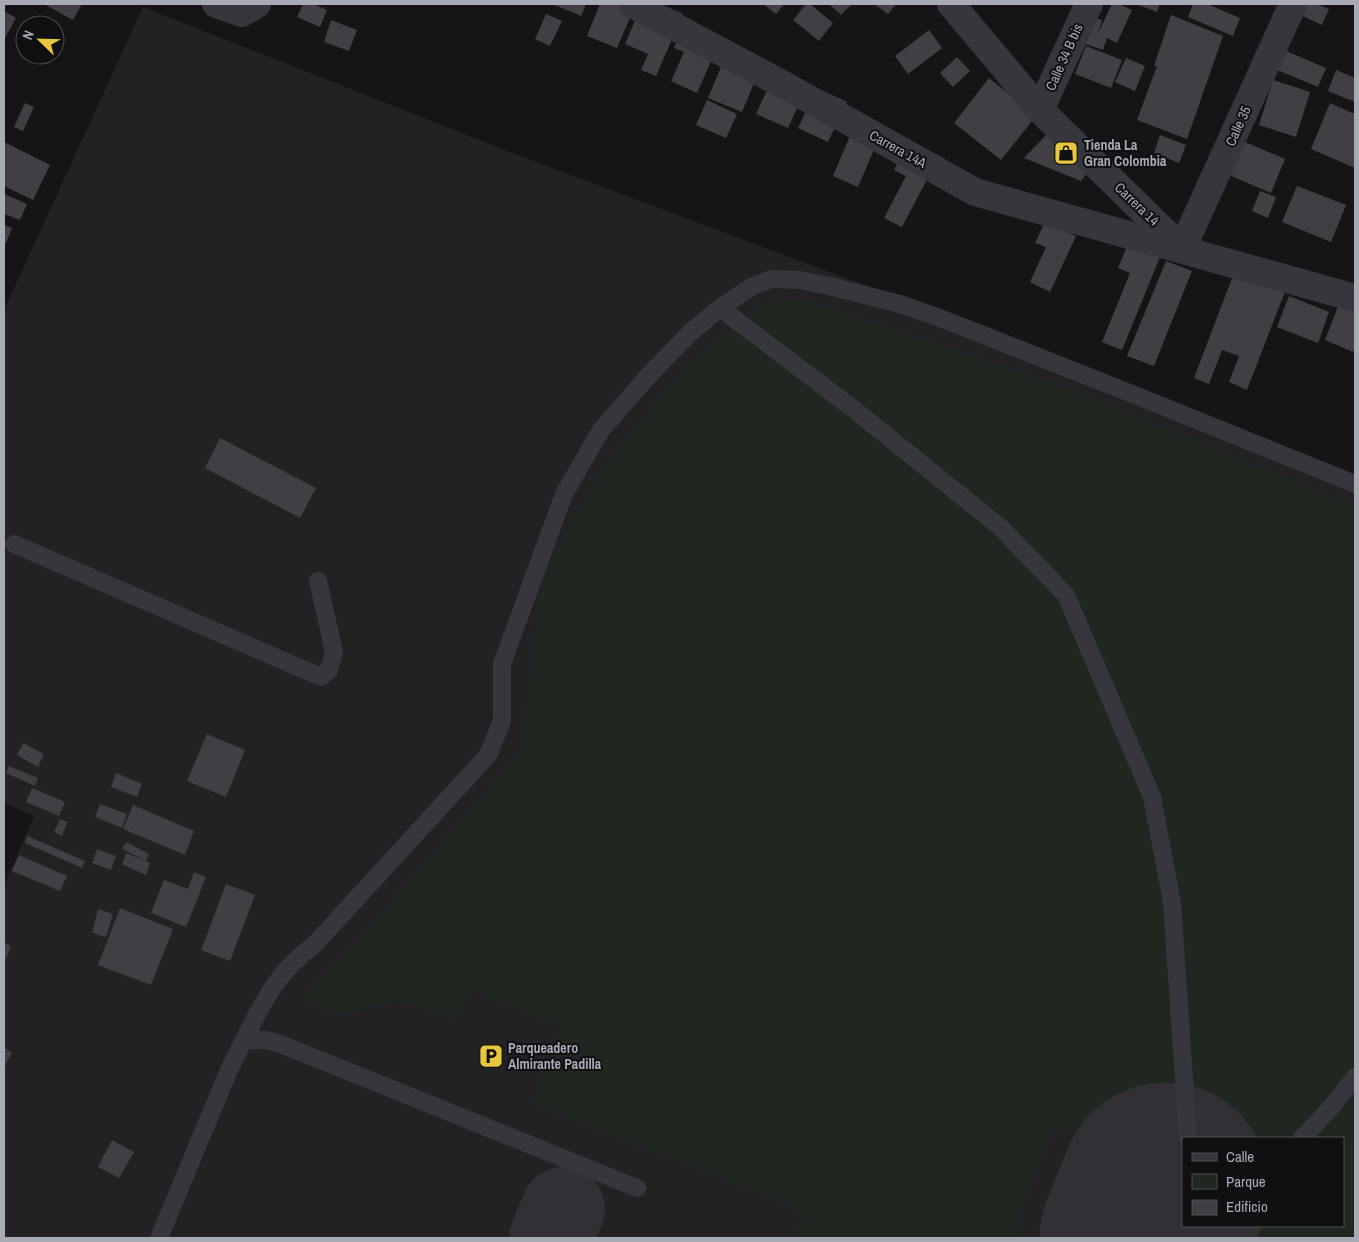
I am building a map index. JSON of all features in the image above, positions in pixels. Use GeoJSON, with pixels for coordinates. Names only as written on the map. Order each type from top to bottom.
{"type":"FeatureCollection","features":[{"type":"Feature","properties":{"kind":"street"},"geometry":{"type":"LineString","coordinates":[[216,4],[242,12],[257,4]]}},
{"type":"Feature","properties":{"kind":"street","name":"Carrera 14A"},"geometry":{"type":"LineString","coordinates":[[632,4],[784,85],[975,192],[1182,249]]}},
{"type":"Feature","properties":{"kind":"street","name":"Carrera 14"},"geometry":{"type":"LineString","coordinates":[[951,4],[1040,110],[1182,249],[1355,298]]}},
{"type":"Feature","properties":{"kind":"street","name":"Calle 34 B bis"},"geometry":{"type":"LineString","coordinates":[[1040,110],[1089,4]]}},
{"type":"Feature","properties":{"kind":"street","name":"Calle 35"},"geometry":{"type":"LineString","coordinates":[[1182,249],[1293,4]]}},
{"type":"Feature","properties":{"kind":"lane"},"geometry":{"type":"LineString","coordinates":[[159,1238],[229,1070],[268,993],[282,973],[296,958],[314,945],[488,755],[502,721],[502,664],[564,494],[602,430],[650,374],[691,332],[750,286],[771,278],[800,280],[900,304],[1121,389],[1355,484]]}},
{"type":"Feature","properties":{"kind":"lane"},"geometry":{"type":"LineString","coordinates":[[720,308],[856,411],[1000,527],[1066,595],[1152,797],[1172,902],[1188,1137]]}},
{"type":"Feature","properties":{"kind":"lane"},"geometry":{"type":"LineString","coordinates":[[14,544],[321,677],[329,670],[334,652],[318,581]]}},
{"type":"Feature","properties":{"kind":"lane"},"geometry":{"type":"LineString","coordinates":[[244,1040],[266,1040],[278,1043],[637,1188]]}},
{"type":"Feature","properties":{"kind":"lane"},"geometry":{"type":"LineString","coordinates":[[1303,1137],[1328,1111],[1355,1077]]}},
{"type":"Feature","properties":{"kind":"shaded area"},"geometry":{"type":"Polygon","coordinates":[[[143,7],[515,154],[1065,360],[1355,475],[1355,1238],[4,1238],[4,886],[34,816],[4,803],[4,310],[143,7]]]}},
{"type":"Feature","properties":{"kind":"green space"},"geometry":{"type":"Polygon","coordinates":[[[801,298],[1083,394],[1355,506],[1355,1238],[1213,1238],[1217,1227],[1344,1227],[1344,1137],[1182,1137],[1182,1175],[1054,1126],[1019,1216],[1024,1238],[794,1238],[803,1217],[797,1208],[532,1103],[563,1027],[471,990],[455,1018],[398,1000],[335,1016],[303,997],[360,939],[522,750],[541,578],[604,467],[688,364],[762,305],[801,298]]]}},
{"type":"Feature","properties":{"kind":"building"},"geometry":{"type":"Polygon","coordinates":[[[44,4],[82,4],[73,20],[44,4]]]}},
{"type":"Feature","properties":{"kind":"building"},"geometry":{"type":"Polygon","coordinates":[[[303,4],[313,4],[327,10],[320,27],[297,17],[303,4]]]}},
{"type":"Feature","properties":{"kind":"building"},"geometry":{"type":"Polygon","coordinates":[[[552,4],[586,4],[581,16],[552,4]]]}},
{"type":"Feature","properties":{"kind":"building"},"geometry":{"type":"Polygon","coordinates":[[[600,4],[636,4],[617,48],[587,36],[600,4]]]}},
{"type":"Feature","properties":{"kind":"building"},"geometry":{"type":"Polygon","coordinates":[[[642,4],[660,4],[683,14],[656,76],[641,70],[648,54],[625,44],[642,4]]]}},
{"type":"Feature","properties":{"kind":"building"},"geometry":{"type":"Polygon","coordinates":[[[763,4],[784,4],[776,14],[763,4]]]}},
{"type":"Feature","properties":{"kind":"building"},"geometry":{"type":"Polygon","coordinates":[[[806,4],[810,4],[833,23],[819,41],[793,20],[806,4]]]}},
{"type":"Feature","properties":{"kind":"building"},"geometry":{"type":"Polygon","coordinates":[[[829,4],[852,4],[841,15],[829,4]]]}},
{"type":"Feature","properties":{"kind":"building"},"geometry":{"type":"Polygon","coordinates":[[[874,4],[896,4],[888,14],[874,4]]]}},
{"type":"Feature","properties":{"kind":"building"},"geometry":{"type":"Polygon","coordinates":[[[1112,4],[1119,4],[1132,10],[1117,43],[1107,38],[1103,50],[1071,39],[1080,12],[1102,20],[1098,33],[1112,4]]]}},
{"type":"Feature","properties":{"kind":"building"},"geometry":{"type":"Polygon","coordinates":[[[1136,4],[1160,4],[1157,12],[1136,4]]]}},
{"type":"Feature","properties":{"kind":"building"},"geometry":{"type":"Polygon","coordinates":[[[1193,4],[1207,4],[1240,18],[1233,36],[1188,17],[1193,4]]]}},
{"type":"Feature","properties":{"kind":"building"},"geometry":{"type":"Polygon","coordinates":[[[1297,4],[1317,4],[1329,9],[1322,25],[1294,12],[1297,4]]]}},
{"type":"Feature","properties":{"kind":"building"},"geometry":{"type":"Polygon","coordinates":[[[4,11],[15,17],[15,20],[4,40],[4,11]]]}},
{"type":"Feature","properties":{"kind":"building"},"geometry":{"type":"Polygon","coordinates":[[[546,14],[562,21],[550,46],[535,39],[546,14]]]}},
{"type":"Feature","properties":{"kind":"building"},"geometry":{"type":"Polygon","coordinates":[[[1171,15],[1223,36],[1187,139],[1137,120],[1157,66],[1154,66],[1171,15]]]}},
{"type":"Feature","properties":{"kind":"building"},"geometry":{"type":"Polygon","coordinates":[[[331,20],[357,30],[349,51],[324,42],[331,20]]]}},
{"type":"Feature","properties":{"kind":"building"},"geometry":{"type":"Polygon","coordinates":[[[684,25],[720,41],[697,93],[671,81],[684,52],[674,48],[684,25]]]}},
{"type":"Feature","properties":{"kind":"building"},"geometry":{"type":"Polygon","coordinates":[[[929,30],[942,48],[908,74],[895,56],[929,30]]]}},
{"type":"Feature","properties":{"kind":"building"},"geometry":{"type":"Polygon","coordinates":[[[1086,46],[1122,60],[1111,88],[1075,74],[1086,46]]]}},
{"type":"Feature","properties":{"kind":"building"},"geometry":{"type":"Polygon","coordinates":[[[1279,48],[1326,68],[1318,87],[1270,67],[1279,48]]]}},
{"type":"Feature","properties":{"kind":"building"},"geometry":{"type":"Polygon","coordinates":[[[728,50],[762,64],[742,112],[708,98],[728,50]]]}},
{"type":"Feature","properties":{"kind":"building"},"geometry":{"type":"Polygon","coordinates":[[[957,57],[970,71],[953,87],[940,73],[957,57]]]}},
{"type":"Feature","properties":{"kind":"building"},"geometry":{"type":"Polygon","coordinates":[[[1126,58],[1145,66],[1135,91],[1115,82],[1126,58]]]}},
{"type":"Feature","properties":{"kind":"building"},"geometry":{"type":"Polygon","coordinates":[[[1336,70],[1355,78],[1355,102],[1328,91],[1336,70]]]}},
{"type":"Feature","properties":{"kind":"building"},"geometry":{"type":"Polygon","coordinates":[[[989,78],[1036,116],[1001,160],[954,123],[989,78]]]}},
{"type":"Feature","properties":{"kind":"building"},"geometry":{"type":"Polygon","coordinates":[[[1273,80],[1310,92],[1296,137],[1259,125],[1273,80]]]}},
{"type":"Feature","properties":{"kind":"building"},"geometry":{"type":"Polygon","coordinates":[[[771,81],[803,95],[788,128],[756,114],[771,81]]]}},
{"type":"Feature","properties":{"kind":"building"},"geometry":{"type":"Polygon","coordinates":[[[817,88],[847,102],[828,142],[798,128],[817,88]]]}},
{"type":"Feature","properties":{"kind":"building"},"geometry":{"type":"Polygon","coordinates":[[[707,100],[737,114],[726,138],[696,125],[707,100]]]}},
{"type":"Feature","properties":{"kind":"building"},"geometry":{"type":"Polygon","coordinates":[[[25,103],[34,107],[23,131],[14,127],[25,103]]]}},
{"type":"Feature","properties":{"kind":"building"},"geometry":{"type":"Polygon","coordinates":[[[1330,103],[1355,114],[1355,168],[1311,149],[1330,103]]]}},
{"type":"Feature","properties":{"kind":"building"},"geometry":{"type":"Polygon","coordinates":[[[1054,127],[1094,164],[1081,181],[1024,158],[1054,127]]]}},
{"type":"Feature","properties":{"kind":"building"},"geometry":{"type":"Polygon","coordinates":[[[853,129],[878,140],[858,187],[833,176],[853,129]]]}},
{"type":"Feature","properties":{"kind":"building"},"geometry":{"type":"Polygon","coordinates":[[[1160,135],[1186,145],[1179,163],[1154,153],[1160,135]]]}},
{"type":"Feature","properties":{"kind":"building"},"geometry":{"type":"Polygon","coordinates":[[[1238,139],[1285,159],[1271,193],[1224,173],[1238,139]]]}},
{"type":"Feature","properties":{"kind":"building"},"geometry":{"type":"Polygon","coordinates":[[[4,142],[50,165],[33,200],[4,186],[4,142]]]}},
{"type":"Feature","properties":{"kind":"building"},"geometry":{"type":"Polygon","coordinates":[[[902,154],[932,170],[902,227],[884,218],[906,176],[894,170],[902,154]]]}},
{"type":"Feature","properties":{"kind":"building"},"geometry":{"type":"Polygon","coordinates":[[[1297,186],[1346,205],[1331,242],[1282,222],[1297,186]]]}},
{"type":"Feature","properties":{"kind":"building"},"geometry":{"type":"Polygon","coordinates":[[[1260,191],[1276,197],[1268,218],[1252,211],[1260,191]]]}},
{"type":"Feature","properties":{"kind":"building"},"geometry":{"type":"Polygon","coordinates":[[[4,194],[27,204],[20,220],[4,214],[4,194]]]}},
{"type":"Feature","properties":{"kind":"building"},"geometry":{"type":"Polygon","coordinates":[[[1045,222],[1076,236],[1050,292],[1030,282],[1046,247],[1035,243],[1045,222]]]}},
{"type":"Feature","properties":{"kind":"building"},"geometry":{"type":"Polygon","coordinates":[[[4,225],[12,228],[6,243],[4,242],[4,225]]]}},
{"type":"Feature","properties":{"kind":"building"},"geometry":{"type":"Polygon","coordinates":[[[1128,244],[1160,257],[1122,350],[1102,342],[1130,273],[1118,268],[1128,244]]]}},
{"type":"Feature","properties":{"kind":"building"},"geometry":{"type":"Polygon","coordinates":[[[1166,261],[1192,271],[1154,366],[1127,356],[1166,261]]]}},
{"type":"Feature","properties":{"kind":"building"},"geometry":{"type":"Polygon","coordinates":[[[1237,265],[1288,284],[1247,390],[1229,382],[1239,356],[1222,350],[1209,384],[1194,378],[1237,265]]]}},
{"type":"Feature","properties":{"kind":"building"},"geometry":{"type":"Polygon","coordinates":[[[1289,296],[1329,312],[1318,343],[1277,327],[1289,296]]]}},
{"type":"Feature","properties":{"kind":"building"},"geometry":{"type":"Polygon","coordinates":[[[1339,304],[1355,311],[1355,347],[1353,352],[1325,340],[1339,304]]]}},
{"type":"Feature","properties":{"kind":"building"},"geometry":{"type":"Polygon","coordinates":[[[220,438],[316,488],[300,518],[205,468],[220,438]]]}},
{"type":"Feature","properties":{"kind":"building"},"geometry":{"type":"Polygon","coordinates":[[[207,734],[245,750],[226,797],[187,781],[207,734]]]}},
{"type":"Feature","properties":{"kind":"building"},"geometry":{"type":"Polygon","coordinates":[[[23,743],[44,754],[38,767],[17,755],[23,743]]]}},
{"type":"Feature","properties":{"kind":"building"},"geometry":{"type":"Polygon","coordinates":[[[9,766],[38,778],[35,786],[6,773],[9,766]]]}},
{"type":"Feature","properties":{"kind":"building"},"geometry":{"type":"Polygon","coordinates":[[[116,773],[142,784],[137,797],[111,787],[116,773]]]}},
{"type":"Feature","properties":{"kind":"building"},"geometry":{"type":"Polygon","coordinates":[[[32,788],[65,802],[59,816],[26,802],[32,788]]]}},
{"type":"Feature","properties":{"kind":"building"},"geometry":{"type":"Polygon","coordinates":[[[100,804],[127,814],[122,828],[95,817],[100,804]]]}},
{"type":"Feature","properties":{"kind":"building"},"geometry":{"type":"Polygon","coordinates":[[[133,805],[194,831],[185,855],[123,829],[133,805]]]}},
{"type":"Feature","properties":{"kind":"building"},"geometry":{"type":"Polygon","coordinates":[[[60,819],[67,822],[62,836],[54,832],[60,819]]]}},
{"type":"Feature","properties":{"kind":"building"},"geometry":{"type":"Polygon","coordinates":[[[27,836],[85,861],[82,868],[25,843],[27,836]]]}},
{"type":"Feature","properties":{"kind":"building"},"geometry":{"type":"Polygon","coordinates":[[[126,842],[149,854],[146,861],[122,849],[126,842]]]}},
{"type":"Feature","properties":{"kind":"building"},"geometry":{"type":"Polygon","coordinates":[[[97,849],[116,856],[111,870],[92,863],[97,849]]]}},
{"type":"Feature","properties":{"kind":"building"},"geometry":{"type":"Polygon","coordinates":[[[126,853],[150,863],[146,875],[122,864],[126,853]]]}},
{"type":"Feature","properties":{"kind":"building"},"geometry":{"type":"Polygon","coordinates":[[[19,855],[67,876],[60,891],[12,871],[19,855]]]}},
{"type":"Feature","properties":{"kind":"building"},"geometry":{"type":"Polygon","coordinates":[[[194,872],[206,877],[186,927],[151,913],[164,880],[188,889],[194,872]]]}},
{"type":"Feature","properties":{"kind":"building"},"geometry":{"type":"Polygon","coordinates":[[[226,884],[255,895],[230,961],[201,950],[226,884]]]}},
{"type":"Feature","properties":{"kind":"building"},"geometry":{"type":"Polygon","coordinates":[[[120,908],[173,929],[151,985],[98,965],[120,908]]]}},
{"type":"Feature","properties":{"kind":"building"},"geometry":{"type":"Polygon","coordinates":[[[98,909],[113,914],[106,937],[92,933],[98,909]]]}},
{"type":"Feature","properties":{"kind":"building"},"geometry":{"type":"Polygon","coordinates":[[[4,943],[11,946],[4,963],[4,943]]]}},
{"type":"Feature","properties":{"kind":"building"},"geometry":{"type":"Polygon","coordinates":[[[4,1047],[12,1053],[4,1067],[4,1047]]]}},
{"type":"Feature","properties":{"kind":"building"},"geometry":{"type":"Polygon","coordinates":[[[112,1140],[134,1152],[119,1178],[98,1167],[112,1140]]]}},
{"type":"Feature","properties":{"kind":"taxiway"},"geometry":{"type":"LineString","coordinates":[[551,1238],[563,1209]]}},
{"type":"Feature","properties":{"kind":"runway"},"geometry":{"type":"LineString","coordinates":[[1144,1238],[1165,1187]]}},
{"type":"Feature","properties":{"kind":"place","name":"Tienda La Gran Colombia"},"geometry":{"type":"Point","coordinates":[1066,153]}},
{"type":"Feature","properties":{"kind":"place","name":"Parqueadero Almirante Padilla"},"geometry":{"type":"Point","coordinates":[491,1056]}}]}
